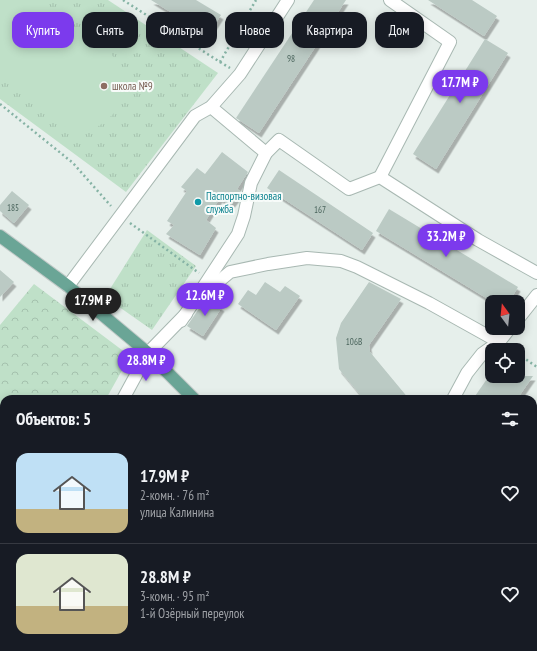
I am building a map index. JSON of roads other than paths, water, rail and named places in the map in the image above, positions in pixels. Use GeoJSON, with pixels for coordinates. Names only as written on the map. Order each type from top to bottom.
{"type":"FeatureCollection","features":[{"type":"Feature","properties":{"kind":"main road"},"geometry":{"type":"LineString","coordinates":[[0,236],[68,286],[148,354],[190,395]]}},
{"type":"Feature","properties":{"kind":"street"},"geometry":{"type":"LineString","coordinates":[[68,286],[195,116],[211,107],[240,74],[288,0]]}},
{"type":"Feature","properties":{"kind":"street"},"geometry":{"type":"LineString","coordinates":[[181,321],[238,234],[244,216],[251,183],[266,153],[279,140],[349,189],[380,177],[450,42],[390,0]]}},
{"type":"Feature","properties":{"kind":"street"},"geometry":{"type":"LineString","coordinates":[[211,107],[266,153]]}},
{"type":"Feature","properties":{"kind":"street"},"geometry":{"type":"LineString","coordinates":[[380,177],[478,240],[537,272]]}},
{"type":"Feature","properties":{"kind":"street"},"geometry":{"type":"LineString","coordinates":[[125,395],[148,354],[181,321],[209,287],[230,272],[307,258],[341,262],[358,267],[429,302],[499,342]]}},
{"type":"Feature","properties":{"kind":"street"},"geometry":{"type":"LineString","coordinates":[[525,310],[537,295]]}},
{"type":"Feature","properties":{"kind":"street"},"geometry":{"type":"LineString","coordinates":[[455,395],[468,373],[482,354],[499,342],[504,335]]}},
{"type":"Feature","properties":{"kind":"place","name":"школа №9"},"geometry":{"type":"Point","coordinates":[104,86]}},
{"type":"Feature","properties":{"kind":"place","name":"Паспортно-визовая служба"},"geometry":{"type":"Point","coordinates":[198,202]}}]}
